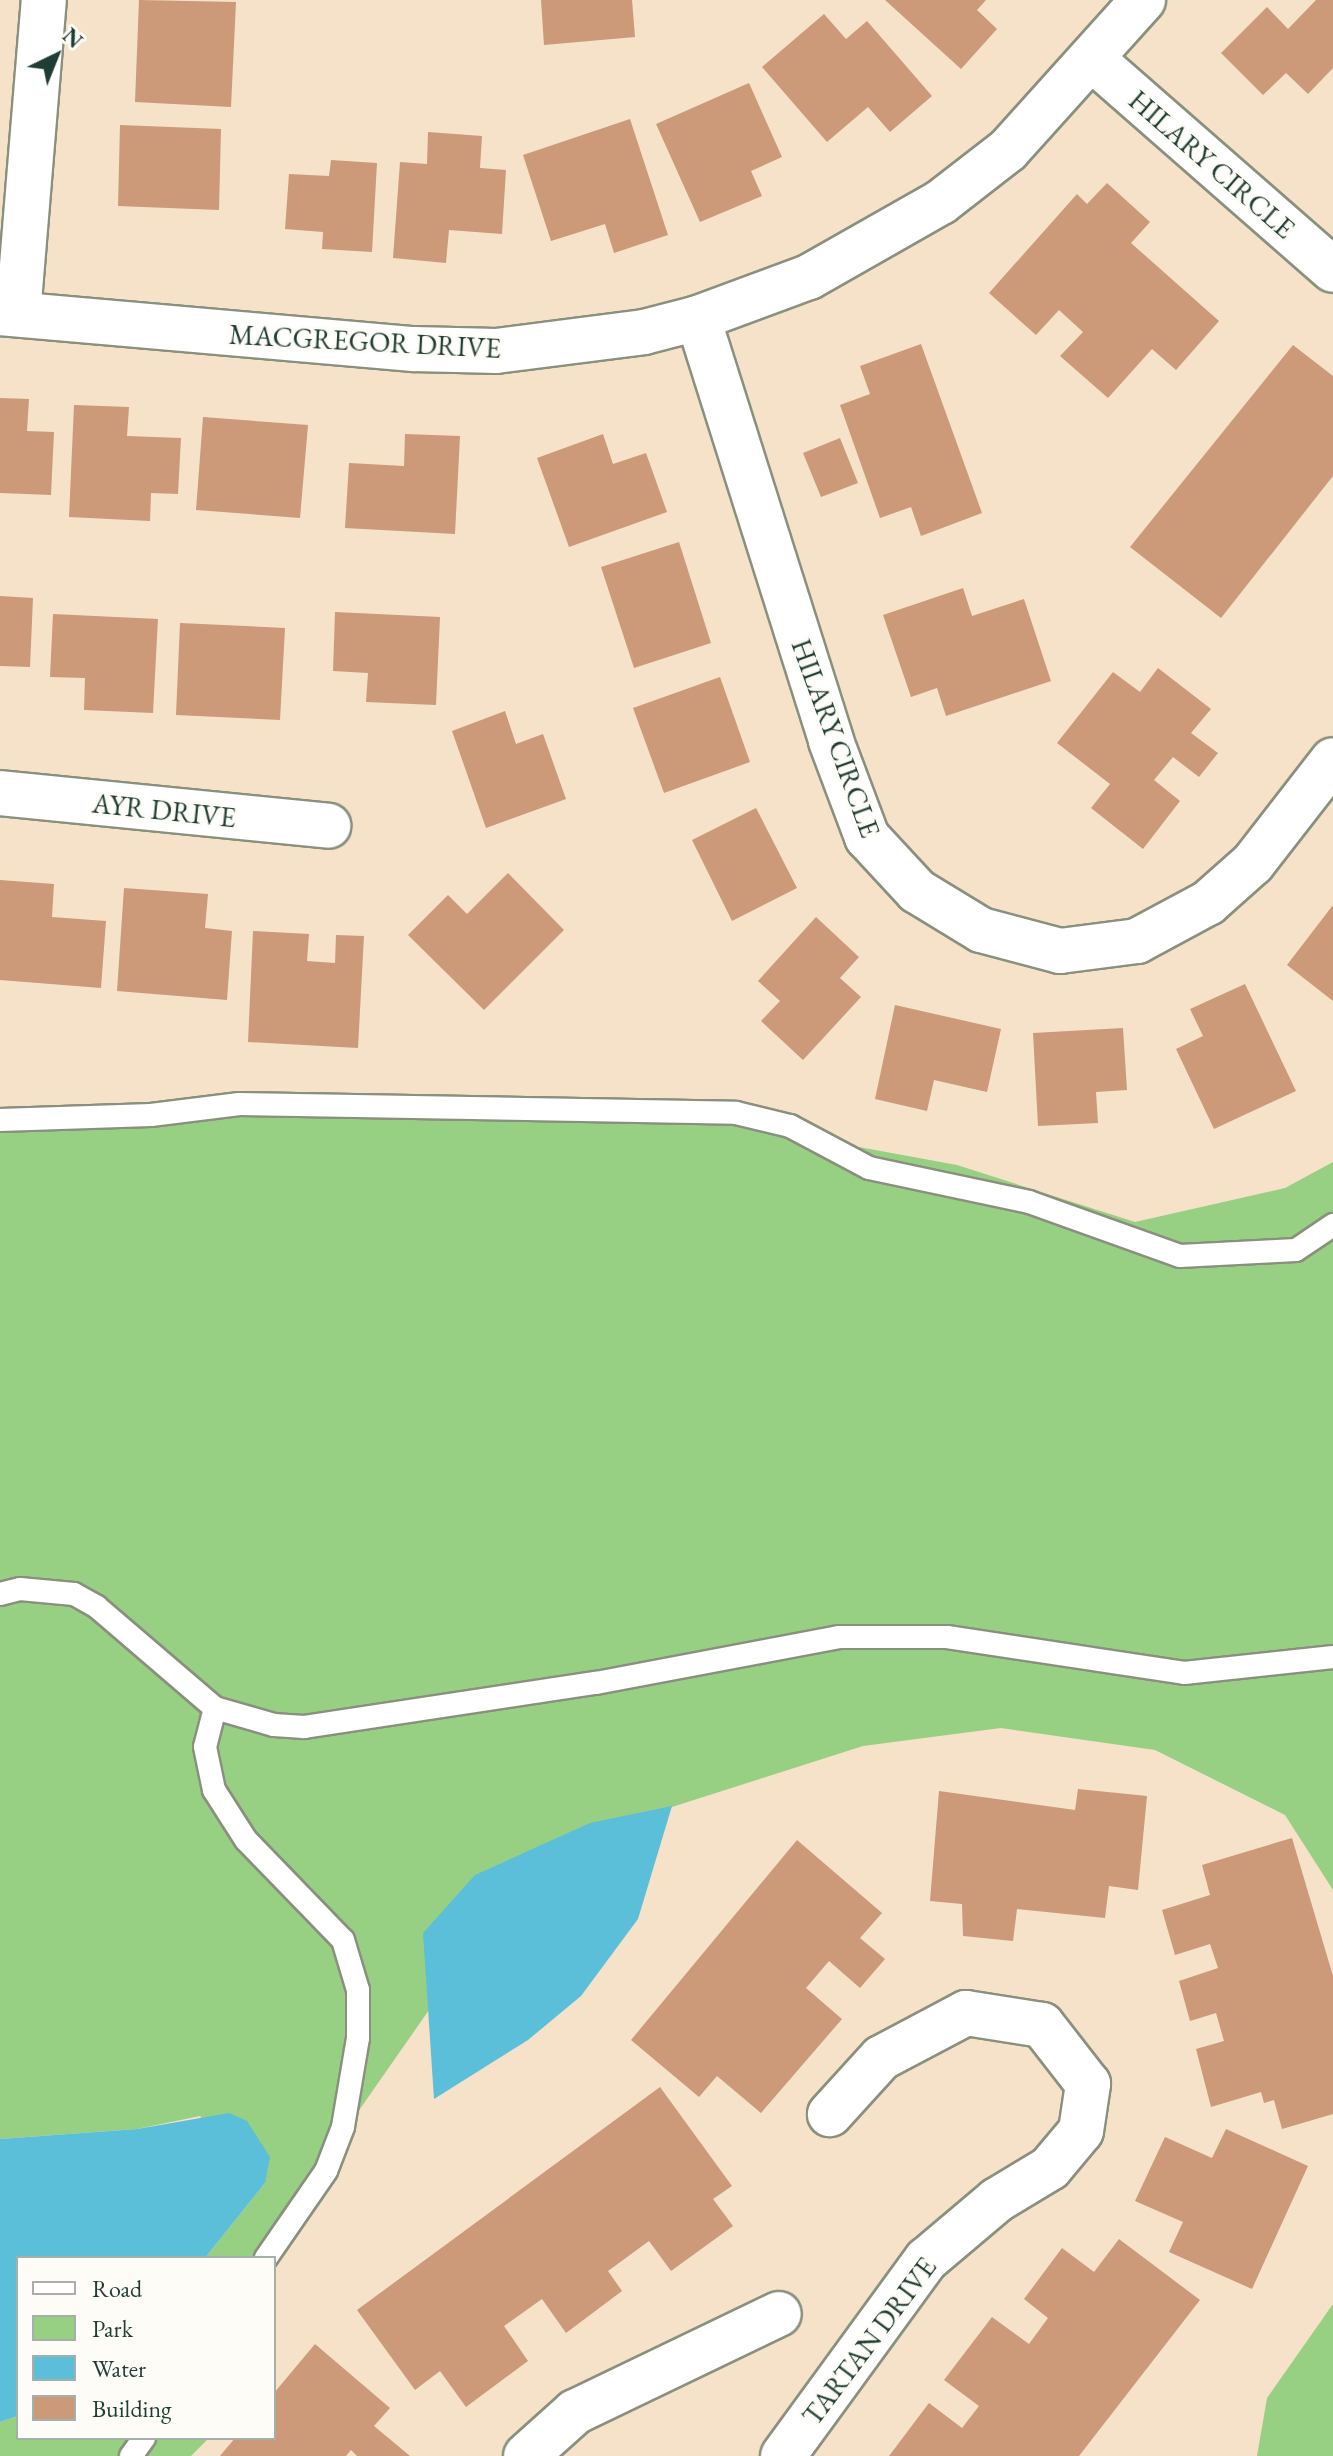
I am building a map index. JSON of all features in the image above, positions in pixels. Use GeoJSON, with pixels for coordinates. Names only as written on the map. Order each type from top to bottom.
{"type":"FeatureCollection","features":[{"type":"Feature","properties":{"kind":"street"},"geometry":{"type":"LineString","coordinates":[[9,313],[44,0]]}},
{"type":"Feature","properties":{"kind":"street","name":"MACGREGOR DRIVE"},"geometry":{"type":"LineString","coordinates":[[9,313],[413,349],[496,351],[644,332],[698,318],[809,277],[941,202],[1008,150],[1143,0]]}},
{"type":"Feature","properties":{"kind":"street","name":"HILARY CIRCLE"},"geometry":{"type":"LineString","coordinates":[[1092,59],[1333,270]]}},
{"type":"Feature","properties":{"kind":"street","name":"HILARY CIRCLE"},"geometry":{"type":"LineString","coordinates":[[698,318],[831,741],[867,837],[917,891],[981,930],[1060,951],[1137,941],[1208,903],[1253,863],[1333,760]]}},
{"type":"Feature","properties":{"kind":"street","name":"AYR DRIVE"},"geometry":{"type":"LineString","coordinates":[[0,793],[328,826]]}},
{"type":"Feature","properties":{"kind":"street","name":"TARTAN DRIVE"},"geometry":{"type":"LineString","coordinates":[[783,2456],[926,2260],[997,2200],[1050,2168],[1081,2131],[1088,2084],[1042,2025],[966,2013],[881,2058],[830,2114]]}},
{"type":"Feature","properties":{"kind":"street"},"geometry":{"type":"LineString","coordinates":[[526,2456],[575,2412],[779,2314]]}},
{"type":"Feature","properties":{"kind":"lane"},"geometry":{"type":"LineString","coordinates":[[0,1120],[151,1115],[239,1104],[736,1113],[790,1126],[869,1168],[1029,1202],[1180,1256],[1296,1250],[1333,1225]]}},
{"type":"Feature","properties":{"kind":"lane"},"geometry":{"type":"LineString","coordinates":[[0,1594],[20,1589],[74,1594],[97,1607],[215,1708],[274,1725],[340,1723],[596,1683],[839,1637],[947,1637],[1184,1673],[1333,1657]]}},
{"type":"Feature","properties":{"kind":"lane"},"geometry":{"type":"LineString","coordinates":[[215,1708],[205,1747],[214,1790],[246,1840],[343,1940],[358,1990],[358,2038],[343,2127],[309,2201],[268,2256]]}},
{"type":"Feature","properties":{"kind":"green space"},"geometry":{"type":"Polygon","coordinates":[[[0,1110],[690,1116],[957,1165],[1135,1222],[1285,1188],[1333,1162],[1333,1890],[1285,1815],[1155,1750],[1001,1728],[863,1746],[672,1807],[424,1933],[429,2010],[257,2256],[207,2256],[265,2183],[200,2116],[137,2129],[0,2139],[0,1110]]]}},
{"type":"Feature","properties":{"kind":"green space"},"geometry":{"type":"Polygon","coordinates":[[[1333,2304],[1333,2456],[1257,2456],[1267,2398],[1333,2304]]]}},
{"type":"Feature","properties":{"kind":"green space"},"geometry":{"type":"Polygon","coordinates":[[[16,2417],[16,2440],[207,2440],[191,2456],[0,2456],[0,2422],[16,2417]]]}},
{"type":"Feature","properties":{"kind":"water"},"geometry":{"type":"Polygon","coordinates":[[[672,1806],[638,1919],[581,1996],[528,2040],[434,2099],[423,1933],[475,1875],[590,1823],[672,1806]]]}},
{"type":"Feature","properties":{"kind":"water"},"geometry":{"type":"Polygon","coordinates":[[[229,2113],[247,2121],[270,2157],[265,2183],[207,2256],[16,2256],[16,2417],[0,2422],[0,2139],[137,2129],[229,2113]]]}},
{"type":"Feature","properties":{"kind":"building"},"geometry":{"type":"Polygon","coordinates":[[[139,0],[236,2],[231,107],[135,102],[139,0]]]}},
{"type":"Feature","properties":{"kind":"building"},"geometry":{"type":"Polygon","coordinates":[[[541,0],[632,0],[635,37],[544,45],[541,0]]]}},
{"type":"Feature","properties":{"kind":"building"},"geometry":{"type":"Polygon","coordinates":[[[885,0],[986,0],[977,10],[997,29],[961,69],[885,0]]]}},
{"type":"Feature","properties":{"kind":"building"},"geometry":{"type":"Polygon","coordinates":[[[1316,0],[1333,0],[1333,68],[1308,94],[1286,73],[1263,95],[1221,53],[1267,7],[1288,29],[1316,0]]]}},
{"type":"Feature","properties":{"kind":"building"},"geometry":{"type":"Polygon","coordinates":[[[824,14],[846,39],[867,21],[932,96],[890,132],[868,107],[827,142],[762,67],[824,14]]]}},
{"type":"Feature","properties":{"kind":"building"},"geometry":{"type":"Polygon","coordinates":[[[749,83],[782,157],[751,171],[762,196],[700,222],[656,124],[749,83]]]}},
{"type":"Feature","properties":{"kind":"building"},"geometry":{"type":"Polygon","coordinates":[[[630,119],[668,235],[614,253],[605,224],[551,241],[523,155],[630,119]]]}},
{"type":"Feature","properties":{"kind":"building"},"geometry":{"type":"Polygon","coordinates":[[[120,125],[221,129],[219,210],[118,206],[120,125]]]}},
{"type":"Feature","properties":{"kind":"building"},"geometry":{"type":"Polygon","coordinates":[[[428,132],[482,136],[480,168],[506,170],[502,234],[449,230],[446,263],[393,258],[400,162],[427,164],[428,132]]]}},
{"type":"Feature","properties":{"kind":"building"},"geometry":{"type":"Polygon","coordinates":[[[331,160],[377,163],[372,252],[322,249],[323,232],[285,229],[289,174],[329,176],[331,160]]]}},
{"type":"Feature","properties":{"kind":"building"},"geometry":{"type":"Polygon","coordinates":[[[1107,183],[1150,222],[1131,243],[1219,321],[1176,370],[1152,349],[1108,398],[1060,356],[1083,332],[1059,310],[1036,335],[989,293],[1077,194],[1087,204],[1107,183]]]}},
{"type":"Feature","properties":{"kind":"building"},"geometry":{"type":"Polygon","coordinates":[[[921,344],[982,513],[921,536],[911,507],[880,518],[840,405],[870,394],[860,366],[921,344]]]}},
{"type":"Feature","properties":{"kind":"building"},"geometry":{"type":"Polygon","coordinates":[[[1293,345],[1333,376],[1333,476],[1221,618],[1130,547],[1293,345]]]}},
{"type":"Feature","properties":{"kind":"building"},"geometry":{"type":"Polygon","coordinates":[[[0,398],[29,399],[27,431],[54,432],[51,495],[0,493],[0,398]]]}},
{"type":"Feature","properties":{"kind":"building"},"geometry":{"type":"Polygon","coordinates":[[[74,405],[129,407],[127,436],[181,438],[178,494],[151,493],[150,521],[69,517],[74,405]]]}},
{"type":"Feature","properties":{"kind":"building"},"geometry":{"type":"Polygon","coordinates":[[[203,417],[308,425],[300,518],[196,510],[203,417]]]}},
{"type":"Feature","properties":{"kind":"building"},"geometry":{"type":"Polygon","coordinates":[[[405,434],[460,436],[455,534],[345,528],[349,463],[404,466],[405,434]]]}},
{"type":"Feature","properties":{"kind":"building"},"geometry":{"type":"Polygon","coordinates":[[[603,434],[613,464],[646,453],[667,512],[569,547],[537,458],[603,434]]]}},
{"type":"Feature","properties":{"kind":"building"},"geometry":{"type":"Polygon","coordinates":[[[840,438],[858,483],[821,497],[803,453],[840,438]]]}},
{"type":"Feature","properties":{"kind":"building"},"geometry":{"type":"Polygon","coordinates":[[[679,542],[711,643],[634,668],[601,567],[679,542]]]}},
{"type":"Feature","properties":{"kind":"building"},"geometry":{"type":"Polygon","coordinates":[[[963,588],[972,616],[1024,599],[1051,681],[946,716],[937,688],[911,697],[883,615],[963,588]]]}},
{"type":"Feature","properties":{"kind":"building"},"geometry":{"type":"Polygon","coordinates":[[[0,596],[33,598],[30,667],[0,666],[0,596]]]}},
{"type":"Feature","properties":{"kind":"building"},"geometry":{"type":"Polygon","coordinates":[[[335,612],[440,617],[436,705],[366,702],[368,673],[333,671],[335,612]]]}},
{"type":"Feature","properties":{"kind":"building"},"geometry":{"type":"Polygon","coordinates":[[[53,614],[158,619],[153,713],[84,710],[85,678],[50,677],[53,614]]]}},
{"type":"Feature","properties":{"kind":"building"},"geometry":{"type":"Polygon","coordinates":[[[180,623],[285,628],[280,720],[176,715],[180,623]]]}},
{"type":"Feature","properties":{"kind":"building"},"geometry":{"type":"Polygon","coordinates":[[[1158,668],[1211,709],[1191,733],[1218,753],[1199,777],[1173,757],[1154,780],[1180,801],[1143,849],[1091,808],[1110,784],[1057,743],[1113,672],[1140,692],[1158,668]]]}},
{"type":"Feature","properties":{"kind":"building"},"geometry":{"type":"Polygon","coordinates":[[[720,677],[750,762],[664,793],[633,708],[720,677]]]}},
{"type":"Feature","properties":{"kind":"building"},"geometry":{"type":"Polygon","coordinates":[[[505,711],[516,744],[543,734],[566,799],[486,828],[452,731],[505,711]]]}},
{"type":"Feature","properties":{"kind":"building"},"geometry":{"type":"Polygon","coordinates":[[[756,808],[797,888],[732,921],[692,840],[756,808]]]}},
{"type":"Feature","properties":{"kind":"building"},"geometry":{"type":"Polygon","coordinates":[[[508,873],[564,930],[484,1010],[408,935],[448,895],[467,914],[508,873]]]}},
{"type":"Feature","properties":{"kind":"building"},"geometry":{"type":"Polygon","coordinates":[[[0,880],[54,884],[52,917],[106,921],[101,988],[0,980],[0,880]]]}},
{"type":"Feature","properties":{"kind":"building"},"geometry":{"type":"Polygon","coordinates":[[[124,888],[208,894],[205,928],[232,931],[227,1000],[117,991],[124,888]]]}},
{"type":"Feature","properties":{"kind":"building"},"geometry":{"type":"Polygon","coordinates":[[[1333,905],[1333,1001],[1287,965],[1333,905]]]}},
{"type":"Feature","properties":{"kind":"building"},"geometry":{"type":"Polygon","coordinates":[[[816,917],[859,957],[840,978],[861,997],[803,1060],[761,1021],[780,1001],[758,981],[816,917]]]}},
{"type":"Feature","properties":{"kind":"building"},"geometry":{"type":"Polygon","coordinates":[[[253,931],[309,934],[307,961],[335,963],[336,935],[364,936],[358,1048],[248,1042],[253,931]]]}},
{"type":"Feature","properties":{"kind":"building"},"geometry":{"type":"Polygon","coordinates":[[[1245,984],[1296,1091],[1214,1129],[1176,1049],[1203,1036],[1190,1009],[1245,984]]]}},
{"type":"Feature","properties":{"kind":"building"},"geometry":{"type":"Polygon","coordinates":[[[895,1005],[1001,1029],[987,1092],[934,1080],[927,1111],[875,1099],[895,1005]]]}},
{"type":"Feature","properties":{"kind":"building"},"geometry":{"type":"Polygon","coordinates":[[[1123,1028],[1127,1090],[1096,1092],[1098,1123],[1038,1126],[1033,1033],[1123,1028]]]}},
{"type":"Feature","properties":{"kind":"building"},"geometry":{"type":"Polygon","coordinates":[[[1078,1789],[1147,1796],[1138,1890],[1109,1886],[1105,1918],[1017,1909],[1013,1941],[963,1936],[962,1904],[930,1901],[939,1791],[1075,1810],[1078,1789]]]}},
{"type":"Feature","properties":{"kind":"building"},"geometry":{"type":"Polygon","coordinates":[[[1292,1838],[1333,1976],[1333,2114],[1282,2129],[1274,2100],[1264,2103],[1261,2092],[1211,2107],[1196,2049],[1224,2041],[1216,2013],[1190,2021],[1179,1981],[1218,1968],[1210,1944],[1175,1955],[1162,1910],[1210,1895],[1202,1865],[1292,1838]]]}},
{"type":"Feature","properties":{"kind":"building"},"geometry":{"type":"Polygon","coordinates":[[[797,1840],[882,1913],[860,1938],[885,1959],[860,1988],[829,1961],[806,1988],[842,2019],[761,2113],[717,2076],[699,2097],[631,2040],[797,1840]]]}},
{"type":"Feature","properties":{"kind":"building"},"geometry":{"type":"Polygon","coordinates":[[[660,2087],[732,2186],[713,2199],[733,2226],[671,2271],[649,2241],[608,2271],[622,2291],[566,2333],[542,2299],[504,2326],[528,2361],[466,2407],[440,2371],[415,2390],[357,2310],[660,2087]]]}},
{"type":"Feature","properties":{"kind":"building"},"geometry":{"type":"Polygon","coordinates":[[[1226,2129],[1308,2166],[1252,2289],[1169,2252],[1183,2222],[1135,2201],[1165,2137],[1212,2158],[1226,2129]]]}},
{"type":"Feature","properties":{"kind":"building"},"geometry":{"type":"Polygon","coordinates":[[[1119,2239],[1200,2300],[1079,2456],[889,2456],[929,2403],[962,2428],[979,2406],[944,2380],[992,2317],[1029,2344],[1048,2318],[1024,2299],[1062,2248],[1094,2272],[1119,2239]]]}},
{"type":"Feature","properties":{"kind":"building"},"geometry":{"type":"Polygon","coordinates":[[[315,2344],[390,2408],[374,2426],[410,2456],[357,2456],[351,2450],[346,2456],[220,2456],[233,2440],[276,2440],[276,2391],[315,2344]]]}}]}
